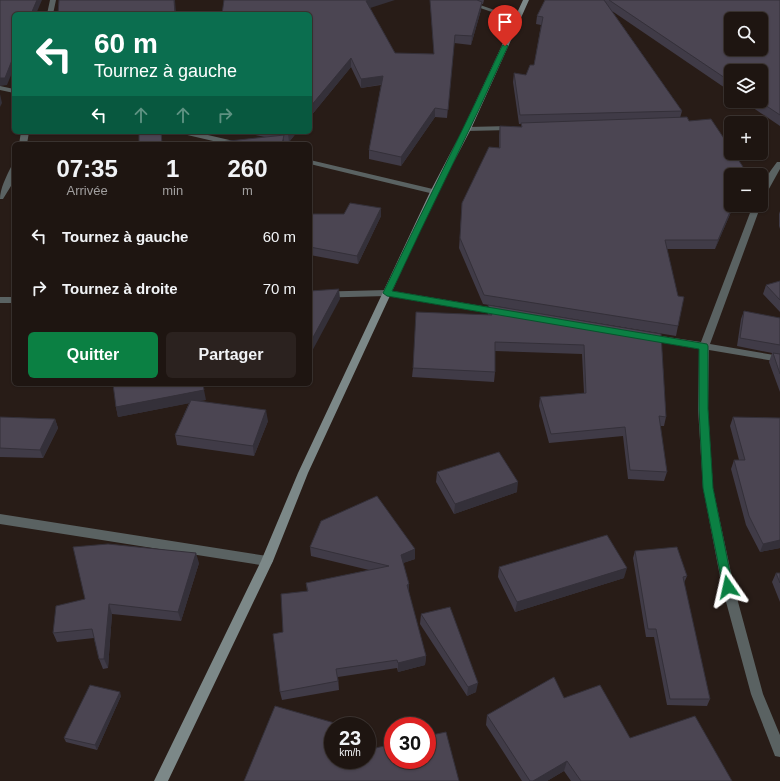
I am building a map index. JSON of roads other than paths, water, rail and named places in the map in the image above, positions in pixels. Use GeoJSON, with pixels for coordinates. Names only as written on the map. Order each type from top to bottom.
{"type":"FeatureCollection","features":[{"type":"Feature","properties":{"kind":"main road"},"geometry":{"type":"LineString","coordinates":[[161,781],[267,561],[304,474],[387,293],[434,192],[468,129],[526,0]]}},
{"type":"Feature","properties":{"kind":"street"},"geometry":{"type":"LineString","coordinates":[[50,12],[53,0]]}},
{"type":"Feature","properties":{"kind":"street"},"geometry":{"type":"LineString","coordinates":[[460,0],[517,19]]}},
{"type":"Feature","properties":{"kind":"street"},"geometry":{"type":"LineString","coordinates":[[0,88],[12,91]]}},
{"type":"Feature","properties":{"kind":"street"},"geometry":{"type":"LineString","coordinates":[[468,129],[522,128]]}},
{"type":"Feature","properties":{"kind":"street"},"geometry":{"type":"LineString","coordinates":[[194,134],[227,142]]}},
{"type":"Feature","properties":{"kind":"street"},"geometry":{"type":"LineString","coordinates":[[312,162],[434,192]]}},
{"type":"Feature","properties":{"kind":"street"},"geometry":{"type":"LineString","coordinates":[[768,181],[772,173],[780,164]]}},
{"type":"Feature","properties":{"kind":"street"},"geometry":{"type":"LineString","coordinates":[[0,197],[12,176]]}},
{"type":"Feature","properties":{"kind":"street"},"geometry":{"type":"LineString","coordinates":[[754,212],[704,346],[703,409],[708,488],[728,587],[758,694],[780,751]]}},
{"type":"Feature","properties":{"kind":"street"},"geometry":{"type":"LineString","coordinates":[[312,295],[387,293],[510,314]]}},
{"type":"Feature","properties":{"kind":"street"},"geometry":{"type":"LineString","coordinates":[[0,300],[12,300]]}},
{"type":"Feature","properties":{"kind":"street"},"geometry":{"type":"LineString","coordinates":[[642,336],[780,359]]}},
{"type":"Feature","properties":{"kind":"street"},"geometry":{"type":"LineString","coordinates":[[0,519],[267,561]]}}]}
